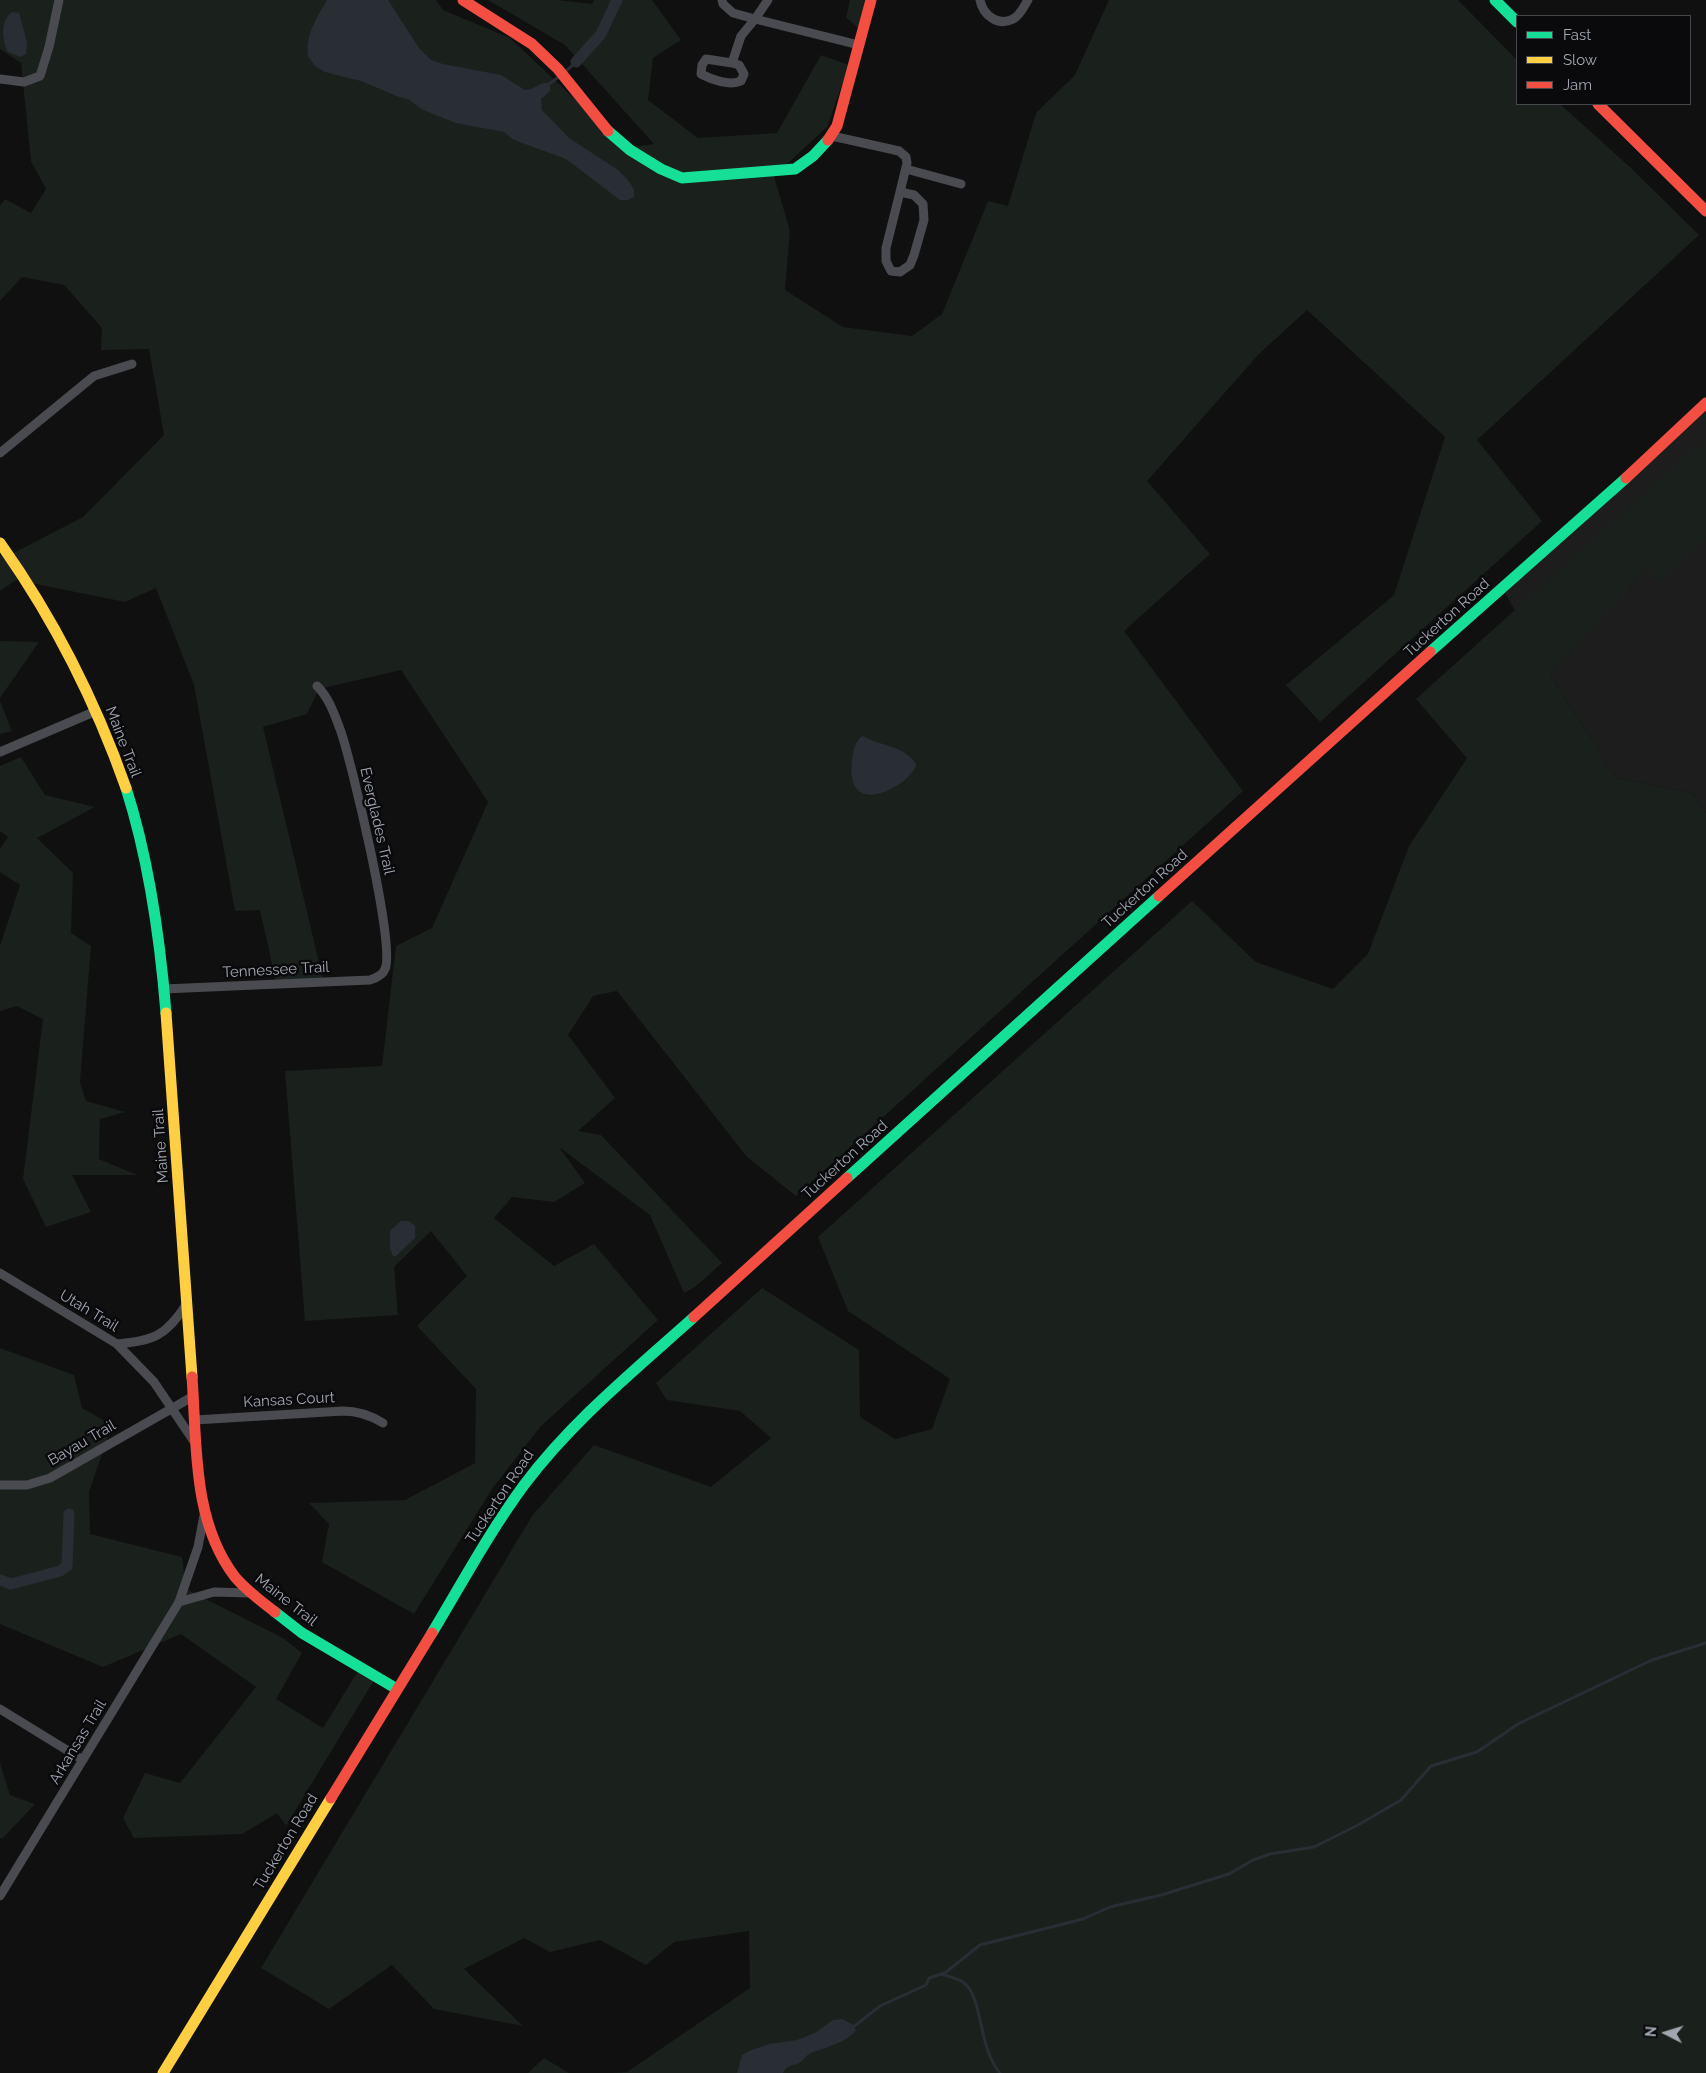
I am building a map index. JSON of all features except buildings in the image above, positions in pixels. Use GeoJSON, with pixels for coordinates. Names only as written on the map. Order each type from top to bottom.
{"type":"FeatureCollection","features":[{"type":"Feature","properties":{"kind":"main road"},"geometry":{"type":"LineString","coordinates":[[463,0],[517,34],[541,52],[612,135],[640,156],[682,178],[795,169],[809,159],[832,136],[845,99],[871,0]]}},
{"type":"Feature","properties":{"kind":"main road"},"geometry":{"type":"LineString","coordinates":[[1495,0],[1516,21]]}},
{"type":"Feature","properties":{"kind":"main road"},"geometry":{"type":"LineString","coordinates":[[1599,105],[1706,210]]}},
{"type":"Feature","properties":{"kind":"main road","name":"Tuckerton Road"},"geometry":{"type":"LineString","coordinates":[[163,2073],[513,1500],[530,1476],[566,1434],[633,1371],[1652,455],[1706,403]]}},
{"type":"Feature","properties":{"kind":"main road","name":"Maine Trail"},"geometry":{"type":"LineString","coordinates":[[0,543],[27,580],[62,639],[96,711],[117,762],[131,806],[156,922],[164,989],[198,1482],[205,1510],[217,1543],[228,1564],[250,1593],[301,1633],[363,1667],[397,1689]]}},
{"type":"Feature","properties":{"kind":"street"},"geometry":{"type":"LineString","coordinates":[[0,80],[24,82],[40,76],[49,47],[59,0]]}},
{"type":"Feature","properties":{"kind":"street"},"geometry":{"type":"LineString","coordinates":[[722,0],[723,4],[733,13],[859,45]]}},
{"type":"Feature","properties":{"kind":"street"},"geometry":{"type":"LineString","coordinates":[[732,63],[741,36],[768,0]]}},
{"type":"Feature","properties":{"kind":"street"},"geometry":{"type":"LineString","coordinates":[[980,0],[984,13],[997,20],[1004,21],[1013,20],[1028,0]]}},
{"type":"Feature","properties":{"kind":"street"},"geometry":{"type":"LineString","coordinates":[[706,59],[732,63],[739,65],[744,74],[742,81],[735,83],[709,79],[701,74],[702,65],[706,59]]}},
{"type":"Feature","properties":{"kind":"street"},"geometry":{"type":"LineString","coordinates":[[832,136],[899,151],[906,157],[906,169],[900,192],[886,248],[886,261],[891,272],[900,272],[910,265],[924,220],[923,204],[914,195],[900,192]]}},
{"type":"Feature","properties":{"kind":"street"},"geometry":{"type":"LineString","coordinates":[[906,169],[961,184]]}},
{"type":"Feature","properties":{"kind":"street"},"geometry":{"type":"LineString","coordinates":[[0,453],[94,376],[132,364]]}},
{"type":"Feature","properties":{"kind":"street","name":"Everglades Trail"},"geometry":{"type":"LineString","coordinates":[[317,686],[327,699],[341,732],[374,862],[387,947],[386,969]]}},
{"type":"Feature","properties":{"kind":"street"},"geometry":{"type":"LineString","coordinates":[[0,752],[96,711]]}},
{"type":"Feature","properties":{"kind":"street","name":"Tennessee Trail"},"geometry":{"type":"LineString","coordinates":[[164,989],[370,980],[379,976],[386,969]]}},
{"type":"Feature","properties":{"kind":"street","name":"Utah Trail"},"geometry":{"type":"LineString","coordinates":[[0,1273],[117,1344],[148,1376],[172,1407],[195,1443]]}},
{"type":"Feature","properties":{"kind":"street"},"geometry":{"type":"LineString","coordinates":[[117,1344],[142,1342],[156,1337],[178,1316],[186,1305]]}},
{"type":"Feature","properties":{"kind":"street"},"geometry":{"type":"LineString","coordinates":[[172,1407],[192,1397]]}},
{"type":"Feature","properties":{"kind":"street","name":"Bayau Trail"},"geometry":{"type":"LineString","coordinates":[[0,1485],[27,1485],[50,1478],[172,1407]]}},
{"type":"Feature","properties":{"kind":"street","name":"Kansas Court"},"geometry":{"type":"LineString","coordinates":[[195,1420],[355,1411],[383,1423]]}},
{"type":"Feature","properties":{"kind":"street","name":"Arkansas Trail"},"geometry":{"type":"LineString","coordinates":[[0,1896],[179,1602],[198,1547],[205,1510]]}},
{"type":"Feature","properties":{"kind":"street"},"geometry":{"type":"LineString","coordinates":[[179,1602],[214,1592],[250,1593]]}},
{"type":"Feature","properties":{"kind":"street"},"geometry":{"type":"LineString","coordinates":[[0,1709],[83,1760]]}},
{"type":"Feature","properties":{"kind":"shaded area"},"geometry":{"type":"Polygon","coordinates":[[[0,0],[436,0],[443,10],[510,38],[627,148],[654,144],[565,45],[488,0],[557,0],[592,4],[594,0],[652,0],[681,40],[653,58],[648,100],[698,138],[777,133],[821,55],[849,65],[827,127],[774,176],[790,231],[785,290],[843,327],[912,336],[942,314],[988,201],[1008,206],[1036,113],[1075,75],[1109,0],[1458,0],[1516,59],[1516,105],[1561,105],[1631,168],[1699,235],[1477,440],[1542,521],[1320,722],[1286,685],[1394,595],[1445,437],[1307,310],[1258,355],[1147,481],[1210,554],[1124,631],[1243,791],[796,1196],[747,1157],[617,991],[593,996],[568,1035],[615,1098],[578,1131],[601,1135],[722,1263],[695,1287],[684,1293],[650,1215],[559,1147],[585,1183],[554,1202],[512,1197],[494,1218],[554,1266],[594,1244],[658,1320],[540,1427],[492,1489],[414,1614],[322,1562],[329,1524],[309,1503],[405,1500],[475,1463],[476,1389],[417,1326],[467,1276],[431,1231],[394,1267],[398,1315],[305,1321],[285,1071],[382,1066],[396,946],[432,928],[488,802],[401,670],[319,689],[307,714],[263,727],[323,979],[276,982],[260,910],[235,911],[194,685],[156,588],[125,602],[16,580],[0,591],[0,555],[6,557],[83,517],[164,435],[149,349],[101,350],[102,328],[64,285],[22,277],[0,301],[0,206],[5,199],[31,213],[46,189],[31,161],[21,63],[0,49],[0,0]]]}},
{"type":"Feature","properties":{"kind":"shaded area"},"geometry":{"type":"Polygon","coordinates":[[[327,0],[388,0],[419,48],[431,60],[501,75],[525,90],[532,89],[543,83],[550,83],[550,91],[541,99],[542,110],[569,138],[618,170],[634,189],[634,197],[628,200],[620,200],[566,159],[514,140],[504,132],[456,123],[423,110],[408,99],[361,81],[325,72],[315,66],[308,56],[308,41],[319,13],[327,0]]]}},
{"type":"Feature","properties":{"kind":"shaded area"},"geometry":{"type":"Polygon","coordinates":[[[850,0],[872,0],[860,30],[846,17],[850,0]]]}},
{"type":"Feature","properties":{"kind":"shaded area"},"geometry":{"type":"Polygon","coordinates":[[[12,12],[19,13],[27,42],[26,54],[20,57],[8,52],[4,42],[5,20],[12,12]]]}},
{"type":"Feature","properties":{"kind":"shaded area"},"geometry":{"type":"Polygon","coordinates":[[[1706,405],[1706,813],[1692,793],[1616,778],[1550,675],[1503,589],[1706,405]]]}},
{"type":"Feature","properties":{"kind":"shaded area"},"geometry":{"type":"Polygon","coordinates":[[[1706,438],[1706,538],[1660,581],[1647,568],[1550,675],[1616,778],[1692,793],[1706,813],[1706,2073],[612,2073],[627,2072],[750,1988],[749,1931],[674,1942],[646,1965],[600,1940],[550,1952],[524,1938],[464,1969],[523,2026],[434,2009],[392,1965],[329,2009],[261,1968],[532,1516],[594,1445],[711,1487],[771,1438],[740,1411],[667,1400],[656,1383],[762,1288],[859,1350],[860,1417],[895,1439],[932,1429],[950,1379],[848,1311],[818,1237],[1192,901],[1256,962],[1333,989],[1368,954],[1409,846],[1467,758],[1416,699],[1706,438]]]}},
{"type":"Feature","properties":{"kind":"shaded area"},"geometry":{"type":"Polygon","coordinates":[[[0,641],[39,642],[0,698],[0,641]]]}},
{"type":"Feature","properties":{"kind":"shaded area"},"geometry":{"type":"Polygon","coordinates":[[[0,701],[12,731],[0,734],[0,701]]]}},
{"type":"Feature","properties":{"kind":"shaded area"},"geometry":{"type":"Polygon","coordinates":[[[863,736],[905,753],[916,764],[913,772],[893,788],[881,793],[868,795],[858,791],[852,780],[852,760],[856,743],[863,736]]]}},
{"type":"Feature","properties":{"kind":"shaded area"},"geometry":{"type":"Polygon","coordinates":[[[21,757],[45,795],[95,807],[37,838],[73,873],[71,933],[91,946],[80,1082],[86,1101],[125,1112],[100,1119],[99,1159],[137,1175],[72,1175],[91,1212],[46,1227],[23,1179],[43,1019],[17,1006],[0,1011],[0,946],[20,885],[0,872],[0,849],[8,837],[0,831],[0,766],[21,757]]]}},
{"type":"Feature","properties":{"kind":"shaded area"},"geometry":{"type":"Polygon","coordinates":[[[401,1221],[409,1221],[415,1226],[415,1238],[396,1256],[393,1256],[390,1248],[390,1231],[401,1221]]]}},
{"type":"Feature","properties":{"kind":"shaded area"},"geometry":{"type":"Polygon","coordinates":[[[0,1348],[74,1375],[82,1408],[112,1425],[89,1492],[90,1534],[182,1557],[186,1589],[283,1638],[302,1653],[276,1699],[323,1728],[363,1663],[379,1672],[286,1826],[277,1813],[242,1834],[134,1838],[123,1818],[145,1773],[180,1783],[256,1687],[181,1634],[103,1667],[0,1624],[0,1348]]]}},
{"type":"Feature","properties":{"kind":"shaded area"},"geometry":{"type":"Polygon","coordinates":[[[0,1763],[10,1795],[35,1804],[2,1839],[0,1838],[0,1763]]]}},
{"type":"Feature","properties":{"kind":"shaded area"},"geometry":{"type":"Polygon","coordinates":[[[842,2019],[852,2024],[856,2030],[852,2034],[835,2044],[809,2054],[799,2063],[788,2067],[783,2073],[737,2073],[742,2055],[749,2051],[769,2044],[797,2040],[815,2033],[833,2020],[842,2019]]]}},
{"type":"Feature","properties":{"kind":"shaded area"},"geometry":{"type":"Polygon","coordinates":[[[544,2058],[569,2073],[528,2073],[544,2058]]]}},
{"type":"Feature","properties":{"kind":"waterway"},"geometry":{"type":"LineString","coordinates":[[576,62],[601,34],[617,0]]}},
{"type":"Feature","properties":{"kind":"waterway"},"geometry":{"type":"LineString","coordinates":[[565,72],[576,62]]}},
{"type":"Feature","properties":{"kind":"waterway"},"geometry":{"type":"LineString","coordinates":[[549,84],[560,76]]}},
{"type":"Feature","properties":{"kind":"waterway"},"geometry":{"type":"LineString","coordinates":[[0,1580],[11,1584],[60,1571],[67,1566],[69,1514]]}},
{"type":"Feature","properties":{"kind":"waterway"},"geometry":{"type":"LineString","coordinates":[[852,2028],[880,2006],[926,1985],[929,1978],[945,1973],[980,1945],[1083,1919],[1110,1907],[1161,1895],[1229,1874],[1253,1860],[1270,1854],[1314,1847],[1358,1825],[1401,1800],[1431,1766],[1477,1752],[1518,1724],[1652,1660],[1706,1643]]}},
{"type":"Feature","properties":{"kind":"waterway"},"geometry":{"type":"LineString","coordinates":[[942,1974],[962,1981],[970,1990],[975,1999],[988,2050],[993,2063],[1000,2073]]}},
{"type":"Feature","properties":{"kind":"traffic: fast"},"geometry":{"type":"LineString","coordinates":[[1495,0],[1516,21]]}},
{"type":"Feature","properties":{"kind":"traffic: fast"},"geometry":{"type":"LineString","coordinates":[[608,131],[630,150],[661,169],[682,178],[795,169],[813,156],[828,140]]}},
{"type":"Feature","properties":{"kind":"traffic: fast"},"geometry":{"type":"LineString","coordinates":[[1430,652],[1626,478]]}},
{"type":"Feature","properties":{"kind":"traffic: fast"},"geometry":{"type":"LineString","coordinates":[[126,788],[141,843],[152,899],[166,1013]]}},
{"type":"Feature","properties":{"kind":"traffic: fast"},"geometry":{"type":"LineString","coordinates":[[847,1178],[1159,896]]}},
{"type":"Feature","properties":{"kind":"traffic: fast"},"geometry":{"type":"LineString","coordinates":[[432,1633],[500,1520],[524,1485],[543,1462],[583,1418],[694,1317]]}},
{"type":"Feature","properties":{"kind":"traffic: fast"},"geometry":{"type":"LineString","coordinates":[[275,1612],[302,1633],[397,1689]]}},
{"type":"Feature","properties":{"kind":"traffic: slow"},"geometry":{"type":"LineString","coordinates":[[0,543],[38,601],[72,661],[101,723],[126,788]]}},
{"type":"Feature","properties":{"kind":"traffic: slow"},"geometry":{"type":"LineString","coordinates":[[166,1013],[192,1377]]}},
{"type":"Feature","properties":{"kind":"traffic: slow"},"geometry":{"type":"LineString","coordinates":[[163,2073],[331,1798]]}},
{"type":"Feature","properties":{"kind":"traffic: jam"},"geometry":{"type":"LineString","coordinates":[[463,0],[532,44],[558,69],[608,131]]}},
{"type":"Feature","properties":{"kind":"traffic: jam"},"geometry":{"type":"LineString","coordinates":[[828,140],[837,126],[871,0]]}},
{"type":"Feature","properties":{"kind":"traffic: jam"},"geometry":{"type":"LineString","coordinates":[[1599,105],[1706,211]]}},
{"type":"Feature","properties":{"kind":"traffic: jam"},"geometry":{"type":"LineString","coordinates":[[1626,478],[1706,403]]}},
{"type":"Feature","properties":{"kind":"traffic: jam"},"geometry":{"type":"LineString","coordinates":[[1159,896],[1430,652]]}},
{"type":"Feature","properties":{"kind":"traffic: jam"},"geometry":{"type":"LineString","coordinates":[[694,1317],[847,1178]]}},
{"type":"Feature","properties":{"kind":"traffic: jam"},"geometry":{"type":"LineString","coordinates":[[192,1377],[199,1481],[211,1532],[221,1555],[235,1577],[275,1612]]}},
{"type":"Feature","properties":{"kind":"traffic: jam"},"geometry":{"type":"LineString","coordinates":[[331,1798],[432,1633]]}}]}
